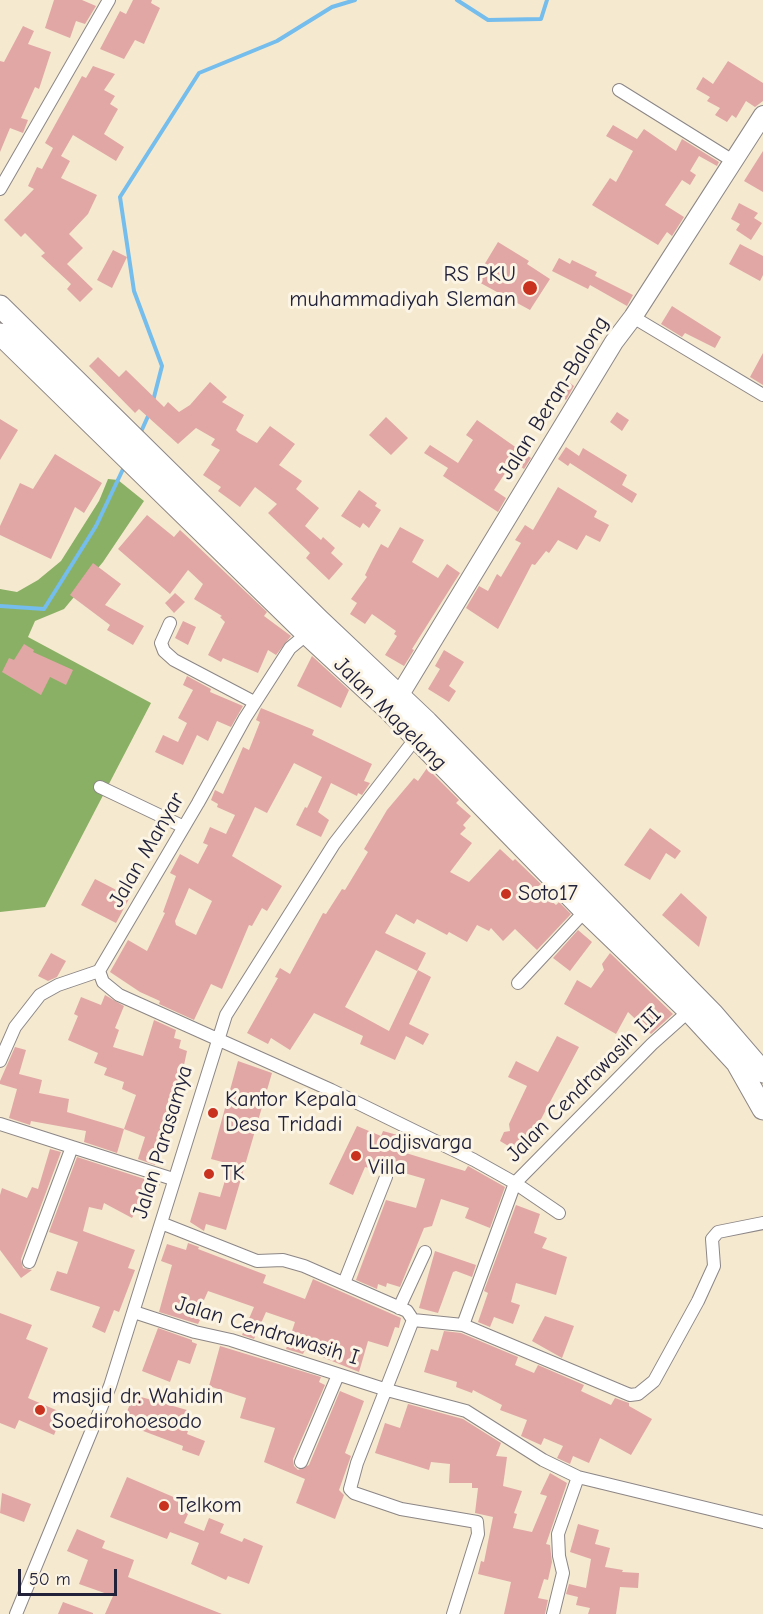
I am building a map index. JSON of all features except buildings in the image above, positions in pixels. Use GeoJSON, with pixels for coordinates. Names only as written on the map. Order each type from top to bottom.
{"type":"FeatureCollection","features":[{"type":"Feature","properties":{"kind":"highway","name":"Jalan Magelang"},"geometry":{"type":"LineString","coordinates":[[0,306],[319,621],[422,731],[713,1014],[763,1072]]}},
{"type":"Feature","properties":{"kind":"highway","name":"Jalan Magelang"},"geometry":{"type":"LineString","coordinates":[[0,334],[307,634],[393,702]]}},
{"type":"Feature","properties":{"kind":"highway","name":"Jalan Magelang"},"geometry":{"type":"LineString","coordinates":[[422,731],[585,911],[689,1011],[737,1063],[763,1109]]}},
{"type":"Feature","properties":{"kind":"main road","name":"Jalan Beran-Balong"},"geometry":{"type":"LineString","coordinates":[[393,702],[614,342],[763,115]]}},
{"type":"Feature","properties":{"kind":"street"},"geometry":{"type":"LineString","coordinates":[[0,189],[109,0]]}},
{"type":"Feature","properties":{"kind":"street"},"geometry":{"type":"LineString","coordinates":[[619,90],[733,161]]}},
{"type":"Feature","properties":{"kind":"street"},"geometry":{"type":"LineString","coordinates":[[633,316],[763,394]]}},
{"type":"Feature","properties":{"kind":"street"},"geometry":{"type":"LineString","coordinates":[[170,623],[161,643],[164,651],[174,660],[254,702]]}},
{"type":"Feature","properties":{"kind":"street","name":"Jalan Manyar"},"geometry":{"type":"LineString","coordinates":[[99,971],[254,702],[290,648],[307,634]]}},
{"type":"Feature","properties":{"kind":"street","name":"Jalan Parasamya"},"geometry":{"type":"LineString","coordinates":[[16,1614],[111,1386],[217,1039],[232,1006],[334,844],[422,731]]}},
{"type":"Feature","properties":{"kind":"street"},"geometry":{"type":"LineString","coordinates":[[100,787],[184,827]]}},
{"type":"Feature","properties":{"kind":"street"},"geometry":{"type":"LineString","coordinates":[[518,983],[585,911]]}},
{"type":"Feature","properties":{"kind":"street"},"geometry":{"type":"LineString","coordinates":[[0,1061],[4,1037],[40,995],[58,985],[99,971],[103,982],[119,995],[217,1039]]}},
{"type":"Feature","properties":{"kind":"street","name":"Jalan Cendrawasih III"},"geometry":{"type":"LineString","coordinates":[[217,1039],[331,1090],[474,1160],[515,1183],[652,1044],[689,1011]]}},
{"type":"Feature","properties":{"kind":"street"},"geometry":{"type":"LineString","coordinates":[[0,1124],[173,1179]]}},
{"type":"Feature","properties":{"kind":"street"},"geometry":{"type":"LineString","coordinates":[[29,1262],[72,1147]]}},
{"type":"Feature","properties":{"kind":"street"},"geometry":{"type":"LineString","coordinates":[[344,1283],[386,1177]]}},
{"type":"Feature","properties":{"kind":"street"},"geometry":{"type":"LineString","coordinates":[[463,1325],[515,1183],[559,1214]]}},
{"type":"Feature","properties":{"kind":"street"},"geometry":{"type":"LineString","coordinates":[[161,1223],[257,1261],[292,1261],[407,1311],[413,1320]]}},
{"type":"Feature","properties":{"kind":"street"},"geometry":{"type":"LineString","coordinates":[[413,1320],[463,1325],[630,1395],[638,1394],[654,1381],[698,1301],[714,1266],[712,1239],[718,1232],[763,1223]]}},
{"type":"Feature","properties":{"kind":"street"},"geometry":{"type":"LineString","coordinates":[[399,1308],[425,1252]]}},
{"type":"Feature","properties":{"kind":"street","name":"Jalan Cendrawasih I"},"geometry":{"type":"LineString","coordinates":[[134,1312],[195,1332],[231,1340],[387,1390],[466,1411],[543,1460],[578,1477],[763,1522]]}},
{"type":"Feature","properties":{"kind":"street"},"geometry":{"type":"LineString","coordinates":[[413,1320],[357,1463],[350,1489],[354,1494],[401,1509],[477,1522],[478,1534],[453,1614]]}},
{"type":"Feature","properties":{"kind":"street"},"geometry":{"type":"LineString","coordinates":[[301,1462],[338,1375]]}},
{"type":"Feature","properties":{"kind":"street"},"geometry":{"type":"LineString","coordinates":[[553,1614],[563,1574],[558,1556],[558,1534],[578,1477]]}},
{"type":"Feature","properties":{"kind":"green space"},"geometry":{"type":"Polygon","coordinates":[[[108,479],[118,480],[144,501],[103,562],[64,609],[35,621],[28,637],[151,703],[45,907],[0,912],[0,589],[17,592],[38,580],[61,561],[99,501],[108,479]]]}},
{"type":"Feature","properties":{"kind":"waterway"},"geometry":{"type":"LineString","coordinates":[[153,401],[162,366],[134,291],[120,197],[199,73],[277,41],[332,7],[355,0]]}},
{"type":"Feature","properties":{"kind":"waterway"},"geometry":{"type":"LineString","coordinates":[[457,0],[488,20],[541,19],[547,0]]}},
{"type":"Feature","properties":{"kind":"waterway"},"geometry":{"type":"LineString","coordinates":[[140,434],[149,414]]}},
{"type":"Feature","properties":{"kind":"waterway"},"geometry":{"type":"LineString","coordinates":[[0,606],[44,609],[96,526],[125,465]]}},
{"type":"Feature","properties":{"kind":"place","name":"RS PKU muhammadiyah Sleman"},"geometry":{"type":"Point","coordinates":[530,288]}},
{"type":"Feature","properties":{"kind":"place","name":"Soto17"},"geometry":{"type":"Point","coordinates":[506,894]}},
{"type":"Feature","properties":{"kind":"place","name":"Kantor Kepala Desa Tridadi"},"geometry":{"type":"Point","coordinates":[213,1113]}},
{"type":"Feature","properties":{"kind":"place","name":"Lodjisvarga Villa"},"geometry":{"type":"Point","coordinates":[356,1156]}},
{"type":"Feature","properties":{"kind":"place","name":"TK"},"geometry":{"type":"Point","coordinates":[209,1174]}},
{"type":"Feature","properties":{"kind":"place","name":"masjid dr. Wahidin Soedirohoesodo"},"geometry":{"type":"Point","coordinates":[40,1410]}},
{"type":"Feature","properties":{"kind":"place","name":"Telkom"},"geometry":{"type":"Point","coordinates":[164,1506]}}]}
